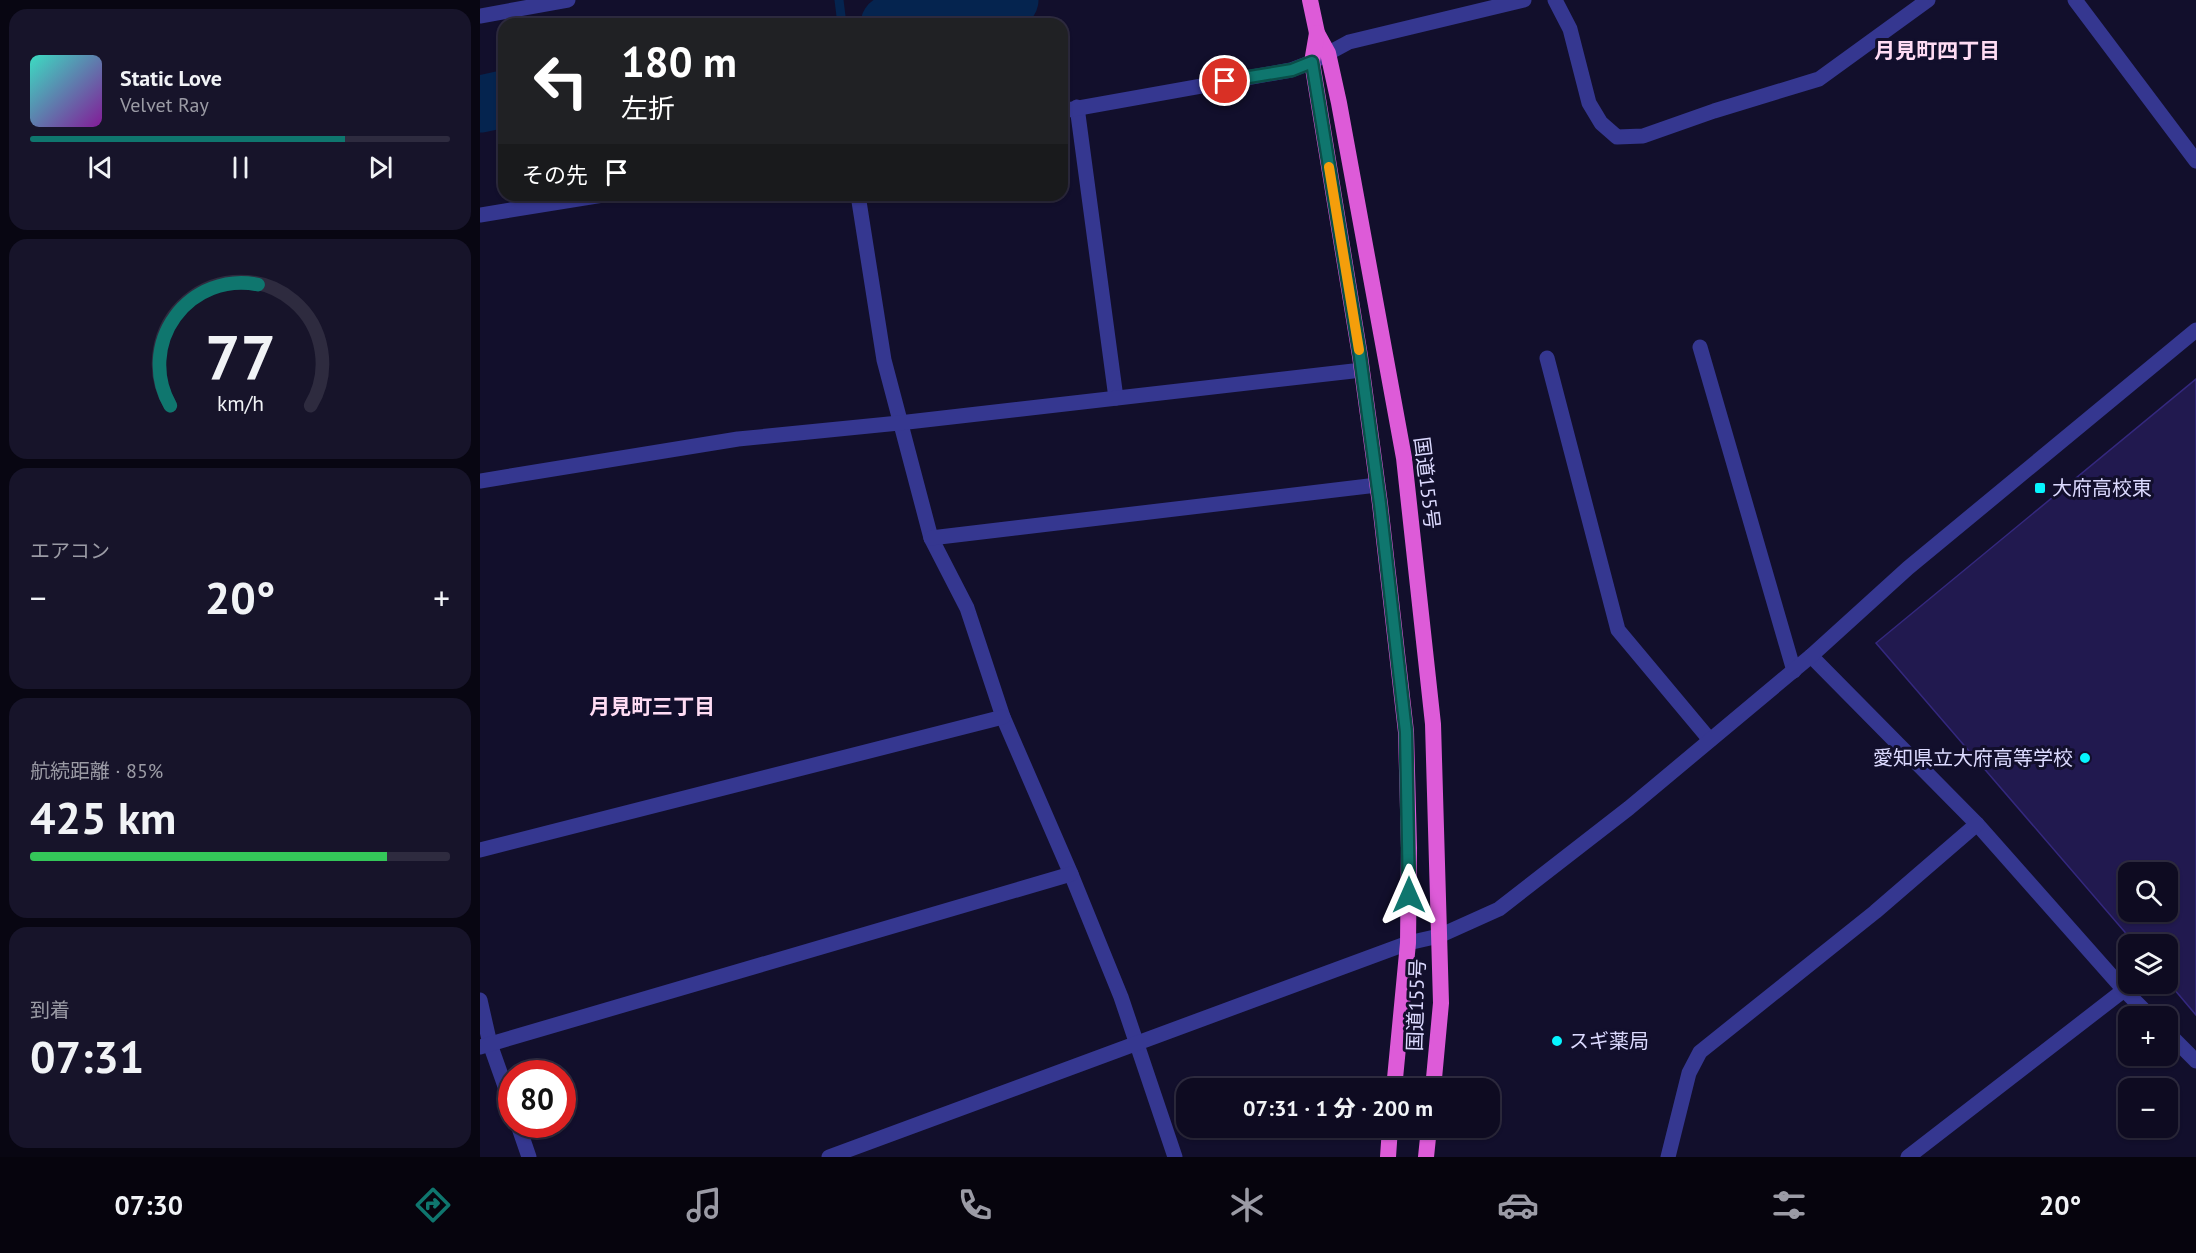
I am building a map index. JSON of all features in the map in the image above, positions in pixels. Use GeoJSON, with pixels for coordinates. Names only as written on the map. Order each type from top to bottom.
{"type":"FeatureCollection","features":[{"type":"Feature","properties":{"kind":"highway","name":"国道155号"},"geometry":{"type":"LineString","coordinates":[[1310,0],[1316,29],[1328,52],[1340,103],[1404,458],[1433,724],[1441,1003],[1434,1078]]}},
{"type":"Feature","properties":{"kind":"highway","name":"国道155号"},"geometry":{"type":"LineString","coordinates":[[1316,29],[1312,62],[1362,370],[1406,732],[1409,848],[1408,943],[1395,1078]]}},
{"type":"Feature","properties":{"kind":"highway"},"geometry":{"type":"LineString","coordinates":[[1388,1157],[1389,1138]]}},
{"type":"Feature","properties":{"kind":"highway"},"geometry":{"type":"LineString","coordinates":[[1426,1157],[1428,1138]]}},
{"type":"Feature","properties":{"kind":"street"},"geometry":{"type":"LineString","coordinates":[[480,16],[568,0]]}},
{"type":"Feature","properties":{"kind":"street"},"geometry":{"type":"LineString","coordinates":[[1116,398],[1070,109],[1292,70],[1348,42],[1524,0]]}},
{"type":"Feature","properties":{"kind":"street"},"geometry":{"type":"LineString","coordinates":[[1555,0],[1570,29],[1589,103],[1601,123],[1617,137],[1643,136],[1714,111],[1819,79],[1928,0]]}},
{"type":"Feature","properties":{"kind":"street"},"geometry":{"type":"LineString","coordinates":[[2075,0],[2196,161]]}},
{"type":"Feature","properties":{"kind":"street"},"geometry":{"type":"LineString","coordinates":[[480,215],[566,201]]}},
{"type":"Feature","properties":{"kind":"street"},"geometry":{"type":"LineString","coordinates":[[859,201],[884,360],[931,538],[967,608],[1003,717],[1121,997],[1175,1157]]}},
{"type":"Feature","properties":{"kind":"street"},"geometry":{"type":"LineString","coordinates":[[828,1157],[1408,943],[1439,936],[1499,909],[1629,808],[1794,671],[1908,568],[2119,396],[2196,330]]}},
{"type":"Feature","properties":{"kind":"street"},"geometry":{"type":"LineString","coordinates":[[1700,347],[1794,671]]}},
{"type":"Feature","properties":{"kind":"street"},"geometry":{"type":"LineString","coordinates":[[1547,358],[1618,630],[1710,740]]}},
{"type":"Feature","properties":{"kind":"street"},"geometry":{"type":"LineString","coordinates":[[480,481],[738,439],[1362,370]]}},
{"type":"Feature","properties":{"kind":"street"},"geometry":{"type":"LineString","coordinates":[[931,538],[1377,485]]}},
{"type":"Feature","properties":{"kind":"street"},"geometry":{"type":"LineString","coordinates":[[1811,656],[1977,824],[2118,983]]}},
{"type":"Feature","properties":{"kind":"street"},"geometry":{"type":"LineString","coordinates":[[480,850],[1003,717]]}},
{"type":"Feature","properties":{"kind":"street"},"geometry":{"type":"LineString","coordinates":[[1668,1157],[1689,1072],[1700,1052],[1875,912],[1977,824]]}},
{"type":"Feature","properties":{"kind":"street"},"geometry":{"type":"LineString","coordinates":[[485,1045],[1071,874]]}},
{"type":"Feature","properties":{"kind":"street"},"geometry":{"type":"LineString","coordinates":[[1908,1157],[2119,994]]}},
{"type":"Feature","properties":{"kind":"street"},"geometry":{"type":"LineString","coordinates":[[2128,994],[2140,1006]]}},
{"type":"Feature","properties":{"kind":"street"},"geometry":{"type":"LineString","coordinates":[[480,1000],[485,1045],[498,1074]]}},
{"type":"Feature","properties":{"kind":"street"},"geometry":{"type":"LineString","coordinates":[[2178,1043],[2196,1061]]}},
{"type":"Feature","properties":{"kind":"street"},"geometry":{"type":"LineString","coordinates":[[522,1138],[529,1157]]}},
{"type":"Feature","properties":{"kind":"building","name":"愛知県立大府高等学校"},"geometry":{"type":"Polygon","coordinates":[[[2196,379],[2196,1015],[2178,994],[2178,934],[2127,934],[1876,643],[2196,379]]]}},
{"type":"Feature","properties":{"kind":"waterway"},"geometry":{"type":"LineString","coordinates":[[839,0],[841,18]]}},
{"type":"Feature","properties":{"kind":"waterway"},"geometry":{"type":"LineString","coordinates":[[919,18],[1010,0]]}},
{"type":"Feature","properties":{"kind":"waterway"},"geometry":{"type":"LineString","coordinates":[[480,104],[498,100]]}},
{"type":"Feature","properties":{"kind":"slow traffic"},"geometry":{"type":"LineString","coordinates":[[1329,167],[1359,350]]}},
{"type":"Feature","properties":{"kind":"place","name":"大府高校東"},"geometry":{"type":"Point","coordinates":[2040,488]}},
{"type":"Feature","properties":{"kind":"place","name":"愛知県立大府高等学校"},"geometry":{"type":"Point","coordinates":[2085,758]}},
{"type":"Feature","properties":{"kind":"place","name":"スギ薬局"},"geometry":{"type":"Point","coordinates":[1557,1041]}},
{"type":"Feature","properties":{"kind":"district","name":"月見町四丁目"},"geometry":{"type":"Point","coordinates":[1937,50]}},
{"type":"Feature","properties":{"kind":"district","name":"月見町三丁目"},"geometry":{"type":"Point","coordinates":[652,706]}},
{"type":"Feature","properties":{"kind":"route"},"geometry":{"type":"LineString","coordinates":[[1225,81],[1292,70],[1312,62],[1360,356],[1380,504],[1406,732],[1409,895]]}}]}
